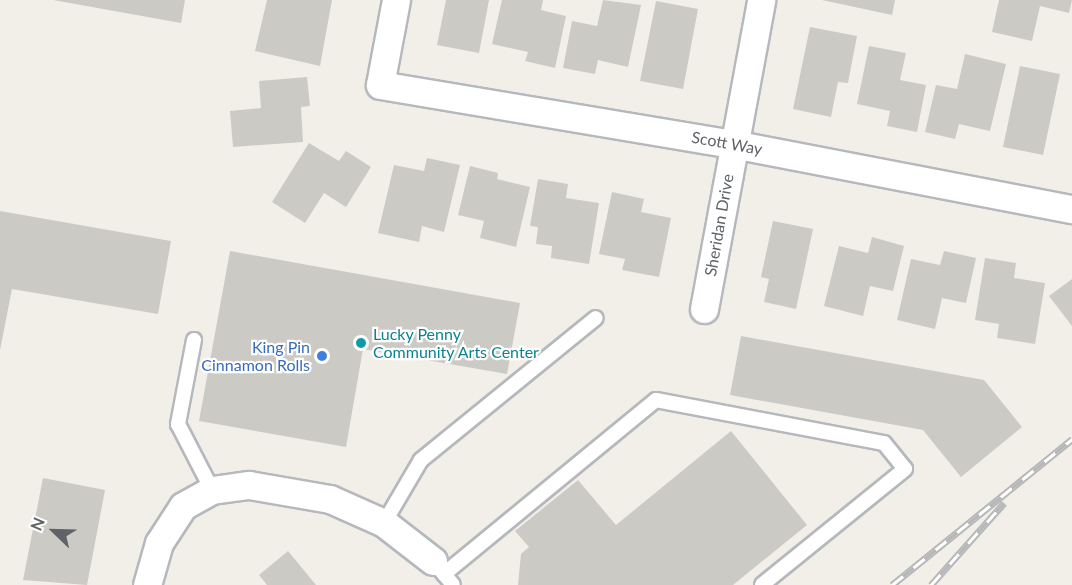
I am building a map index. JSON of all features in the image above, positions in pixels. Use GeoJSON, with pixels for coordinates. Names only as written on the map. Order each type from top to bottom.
{"type":"FeatureCollection","features":[{"type":"Feature","properties":{"kind":"street","name":"Scott Way"},"geometry":{"type":"LineString","coordinates":[[396,0],[380,85],[733,144],[1072,209]]}},
{"type":"Feature","properties":{"kind":"street","name":"Sheridan Drive"},"geometry":{"type":"LineString","coordinates":[[704,309],[761,0]]}},
{"type":"Feature","properties":{"kind":"street"},"geometry":{"type":"LineString","coordinates":[[147,585],[159,543],[183,506],[212,490],[249,485],[330,499],[384,524],[443,573]]}},
{"type":"Feature","properties":{"kind":"lane"},"geometry":{"type":"LineString","coordinates":[[384,524],[421,460],[596,318]]}},
{"type":"Feature","properties":{"kind":"lane"},"geometry":{"type":"LineString","coordinates":[[194,339],[178,424],[212,490]]}},
{"type":"Feature","properties":{"kind":"lane"},"geometry":{"type":"LineString","coordinates":[[443,573],[656,400],[884,443],[905,469],[762,585]]}},
{"type":"Feature","properties":{"kind":"building"},"geometry":{"type":"Polygon","coordinates":[[[53,0],[185,0],[181,23],[53,0]]]}},
{"type":"Feature","properties":{"kind":"building"},"geometry":{"type":"Polygon","coordinates":[[[267,0],[332,0],[320,66],[255,51],[267,0]]]}},
{"type":"Feature","properties":{"kind":"building"},"geometry":{"type":"Polygon","coordinates":[[[446,0],[489,0],[479,53],[437,45],[446,0]]]}},
{"type":"Feature","properties":{"kind":"building"},"geometry":{"type":"Polygon","coordinates":[[[502,0],[543,0],[541,10],[566,16],[555,68],[525,61],[528,52],[492,44],[502,0]]]}},
{"type":"Feature","properties":{"kind":"building"},"geometry":{"type":"Polygon","coordinates":[[[603,0],[641,5],[628,67],[598,60],[595,74],[563,68],[572,21],[597,26],[603,0]]]}},
{"type":"Feature","properties":{"kind":"building"},"geometry":{"type":"Polygon","coordinates":[[[822,0],[895,0],[892,15],[822,0]]]}},
{"type":"Feature","properties":{"kind":"building"},"geometry":{"type":"Polygon","coordinates":[[[999,0],[1072,0],[1069,13],[1040,6],[1032,41],[992,32],[999,0]]]}},
{"type":"Feature","properties":{"kind":"building"},"geometry":{"type":"Polygon","coordinates":[[[656,1],[698,9],[683,89],[640,81],[656,1]]]}},
{"type":"Feature","properties":{"kind":"building"},"geometry":{"type":"Polygon","coordinates":[[[810,27],[857,36],[848,83],[838,82],[831,117],[793,109],[810,27]]]}},
{"type":"Feature","properties":{"kind":"building"},"geometry":{"type":"Polygon","coordinates":[[[869,46],[906,53],[900,80],[926,85],[917,132],[887,126],[890,111],[857,104],[869,46]]]}},
{"type":"Feature","properties":{"kind":"building"},"geometry":{"type":"Polygon","coordinates":[[[965,54],[1006,64],[990,131],[959,124],[955,139],[925,132],[936,85],[957,89],[965,54]]]}},
{"type":"Feature","properties":{"kind":"building"},"geometry":{"type":"Polygon","coordinates":[[[1020,66],[1060,74],[1043,155],[1003,147],[1020,66]]]}},
{"type":"Feature","properties":{"kind":"building"},"geometry":{"type":"Polygon","coordinates":[[[307,77],[310,106],[301,107],[303,142],[233,147],[230,111],[261,108],[259,81],[307,77]]]}},
{"type":"Feature","properties":{"kind":"building"},"geometry":{"type":"Polygon","coordinates":[[[309,143],[339,161],[346,151],[371,167],[346,207],[324,193],[305,223],[272,202],[309,143]]]}},
{"type":"Feature","properties":{"kind":"building"},"geometry":{"type":"Polygon","coordinates":[[[427,158],[460,165],[444,232],[422,226],[419,242],[378,233],[394,165],[424,171],[427,158]]]}},
{"type":"Feature","properties":{"kind":"building"},"geometry":{"type":"Polygon","coordinates":[[[470,166],[498,173],[497,179],[530,187],[516,247],[480,238],[484,221],[458,215],[470,166]]]}},
{"type":"Feature","properties":{"kind":"building"},"geometry":{"type":"Polygon","coordinates":[[[538,179],[568,184],[566,198],[599,203],[589,264],[551,258],[552,246],[536,244],[538,227],[530,226],[538,179]]]}},
{"type":"Feature","properties":{"kind":"building"},"geometry":{"type":"Polygon","coordinates":[[[612,192],[644,199],[641,212],[671,218],[659,277],[622,270],[625,259],[599,254],[612,192]]]}},
{"type":"Feature","properties":{"kind":"building"},"geometry":{"type":"Polygon","coordinates":[[[0,211],[171,241],[158,314],[12,289],[0,350],[0,211]]]}},
{"type":"Feature","properties":{"kind":"building"},"geometry":{"type":"Polygon","coordinates":[[[773,221],[813,229],[796,309],[764,302],[769,279],[761,277],[773,221]]]}},
{"type":"Feature","properties":{"kind":"building"},"geometry":{"type":"Polygon","coordinates":[[[872,237],[904,246],[893,291],[870,286],[863,316],[824,306],[839,246],[868,253],[872,237]]]}},
{"type":"Feature","properties":{"kind":"building"},"geometry":{"type":"Polygon","coordinates":[[[230,251],[520,303],[507,374],[363,349],[346,447],[199,421],[230,251]]]}},
{"type":"Feature","properties":{"kind":"building"},"geometry":{"type":"Polygon","coordinates":[[[944,251],[976,258],[966,303],[942,298],[935,329],[897,320],[911,259],[940,265],[944,251]]]}},
{"type":"Feature","properties":{"kind":"building"},"geometry":{"type":"Polygon","coordinates":[[[985,258],[1016,263],[1014,278],[1045,283],[1035,344],[997,338],[999,324],[975,320],[985,258]]]}},
{"type":"Feature","properties":{"kind":"building"},"geometry":{"type":"Polygon","coordinates":[[[1072,279],[1072,326],[1049,296],[1072,279]]]}},
{"type":"Feature","properties":{"kind":"building"},"geometry":{"type":"Polygon","coordinates":[[[741,336],[984,380],[1022,427],[961,477],[923,430],[730,395],[741,336]]]}},
{"type":"Feature","properties":{"kind":"building"},"geometry":{"type":"Polygon","coordinates":[[[731,431],[807,525],[733,585],[518,585],[521,554],[529,547],[515,531],[578,480],[616,525],[731,431]]]}},
{"type":"Feature","properties":{"kind":"building"},"geometry":{"type":"Polygon","coordinates":[[[43,478],[105,490],[87,585],[23,580],[43,478]]]}},
{"type":"Feature","properties":{"kind":"building"},"geometry":{"type":"Polygon","coordinates":[[[288,551],[316,585],[267,585],[259,575],[288,551]]]}},
{"type":"Feature","properties":{"kind":"railway"},"geometry":{"type":"LineString","coordinates":[[892,585],[1072,439]]}},
{"type":"Feature","properties":{"kind":"railway"},"geometry":{"type":"LineString","coordinates":[[931,585],[1004,503]]}},
{"type":"Feature","properties":{"kind":"place","name":"Lucky Penny Community Arts Center"},"geometry":{"type":"Point","coordinates":[361,343]}},
{"type":"Feature","properties":{"kind":"place","name":"King Pin Cinnamon Rolls"},"geometry":{"type":"Point","coordinates":[322,356]}}]}
